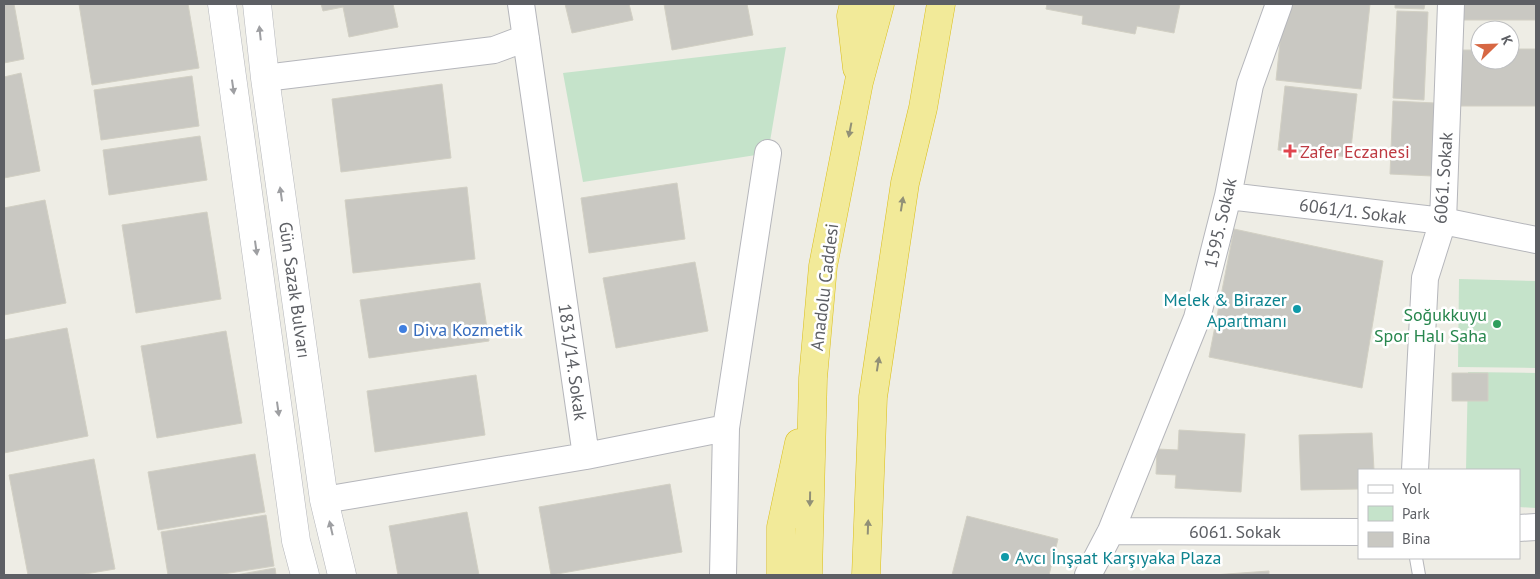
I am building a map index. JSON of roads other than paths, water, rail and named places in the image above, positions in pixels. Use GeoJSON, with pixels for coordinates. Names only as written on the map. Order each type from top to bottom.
{"type":"FeatureCollection","features":[{"type":"Feature","properties":{"kind":"highway","name":"Anadolu Caddesi"},"geometry":{"type":"LineString","coordinates":[[808,575],[813,378],[822,266],[859,82],[880,4]]}},
{"type":"Feature","properties":{"kind":"highway"},"geometry":{"type":"LineString","coordinates":[[866,575],[873,397],[905,183],[923,108],[941,4]]}},
{"type":"Feature","properties":{"kind":"highway"},"geometry":{"type":"LineString","coordinates":[[923,108],[959,4]]}},
{"type":"Feature","properties":{"kind":"highway"},"geometry":{"type":"LineString","coordinates":[[851,8],[859,82]]}},
{"type":"Feature","properties":{"kind":"highway"},"geometry":{"type":"LineString","coordinates":[[781,575],[781,527],[813,378]]}},
{"type":"Feature","properties":{"kind":"main road","name":"Gün Sazak Bulvarı"},"geometry":{"type":"LineString","coordinates":[[222,4],[296,541],[305,575]]}},
{"type":"Feature","properties":{"kind":"main road","name":"Gün Sazak Bulvarı"},"geometry":{"type":"LineString","coordinates":[[257,4],[265,78],[324,500],[342,575]]}},
{"type":"Feature","properties":{"kind":"street","name":"1831/14. Sokak"},"geometry":{"type":"LineString","coordinates":[[521,4],[586,456]]}},
{"type":"Feature","properties":{"kind":"street","name":"1595. Sokak"},"geometry":{"type":"LineString","coordinates":[[1088,575],[1111,531],[1197,318],[1228,196],[1250,85],[1279,4]]}},
{"type":"Feature","properties":{"kind":"street","name":"6061. Sokak"},"geometry":{"type":"LineString","coordinates":[[1416,469],[1425,278],[1442,221],[1452,4]]}},
{"type":"Feature","properties":{"kind":"street"},"geometry":{"type":"LineString","coordinates":[[265,78],[494,50],[526,38]]}},
{"type":"Feature","properties":{"kind":"street"},"geometry":{"type":"LineString","coordinates":[[724,575],[726,428],[768,154]]}},
{"type":"Feature","properties":{"kind":"street","name":"6061/1. Sokak"},"geometry":{"type":"LineString","coordinates":[[1228,196],[1442,221],[1536,240]]}},
{"type":"Feature","properties":{"kind":"street"},"geometry":{"type":"LineString","coordinates":[[324,500],[586,456],[726,428]]}},
{"type":"Feature","properties":{"kind":"street"},"geometry":{"type":"LineString","coordinates":[[1520,528],[1536,527]]}},
{"type":"Feature","properties":{"kind":"street","name":"6061. Sokak"},"geometry":{"type":"LineString","coordinates":[[1111,531],[1358,532]]}},
{"type":"Feature","properties":{"kind":"lane"},"geometry":{"type":"LineString","coordinates":[[1416,559],[1419,575]]}},
{"type":"Feature","properties":{"kind":"place","name":"Zafer Eczanesi"},"geometry":{"type":"Point","coordinates":[1290,151]}},
{"type":"Feature","properties":{"kind":"place","name":"Melek & Birazer Apartmanı"},"geometry":{"type":"Point","coordinates":[1297,309]}},
{"type":"Feature","properties":{"kind":"place","name":"Soğukkuyu Spor Halı Saha"},"geometry":{"type":"Point","coordinates":[1497,324]}},
{"type":"Feature","properties":{"kind":"place","name":"Diva Kozmetik"},"geometry":{"type":"Point","coordinates":[403,329]}},
{"type":"Feature","properties":{"kind":"place","name":"Avcı İnşaat Karşıyaka Plaza"},"geometry":{"type":"Point","coordinates":[1005,557]}}]}
